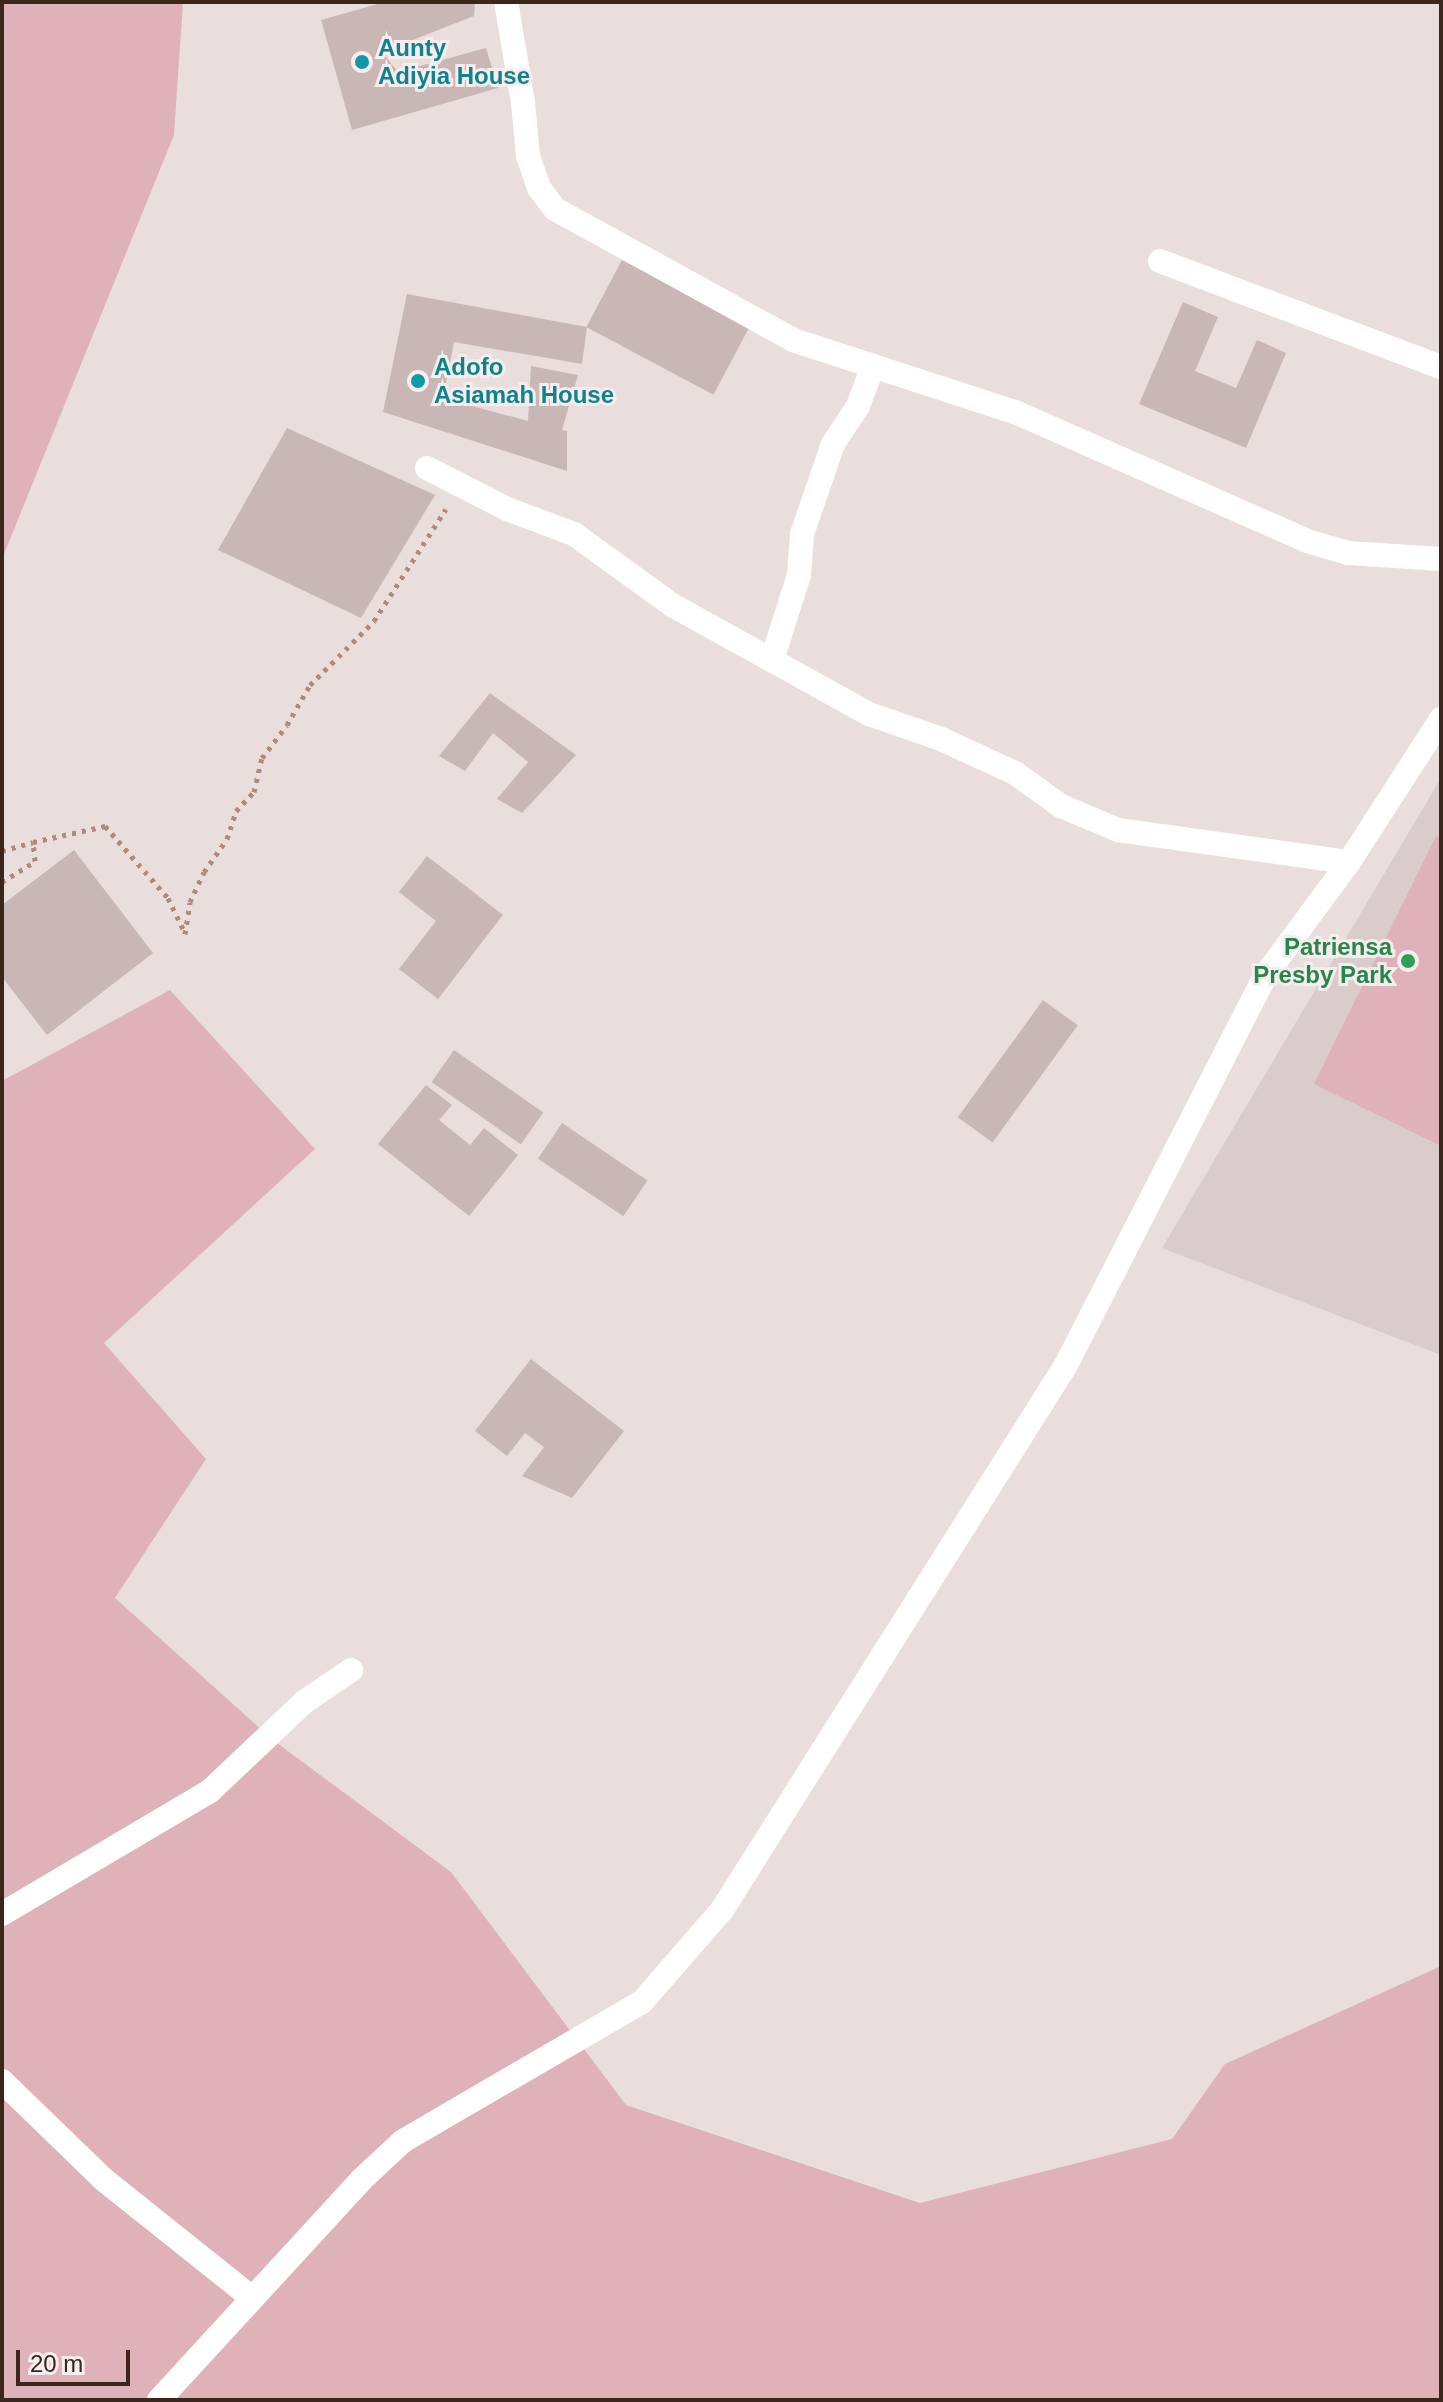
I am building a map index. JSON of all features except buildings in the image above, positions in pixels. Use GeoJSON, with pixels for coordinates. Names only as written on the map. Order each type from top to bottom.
{"type":"FeatureCollection","features":[{"type":"Feature","properties":{"kind":"street"},"geometry":{"type":"LineString","coordinates":[[506,2],[519,74],[528,156],[539,188],[555,209],[793,340],[1015,412],[1307,541],[1348,553],[1441,559]]}},
{"type":"Feature","properties":{"kind":"street"},"geometry":{"type":"LineString","coordinates":[[1160,261],[1441,367]]}},
{"type":"Feature","properties":{"kind":"street"},"geometry":{"type":"LineString","coordinates":[[772,660],[799,575],[802,534],[820,481],[833,444],[858,406],[873,366]]}},
{"type":"Feature","properties":{"kind":"street"},"geometry":{"type":"LineString","coordinates":[[427,468],[507,509],[574,534],[672,605],[869,714],[953,744],[1015,773],[1061,806],[1118,830],[1349,862]]}},
{"type":"Feature","properties":{"kind":"street"},"geometry":{"type":"LineString","coordinates":[[159,2400],[361,2180],[403,2141],[642,2002],[722,1910],[1066,1365],[1265,976],[1349,862],[1441,719]]}},
{"type":"Feature","properties":{"kind":"street"},"geometry":{"type":"LineString","coordinates":[[2,1914],[210,1791],[304,1702],[351,1670]]}},
{"type":"Feature","properties":{"kind":"street"},"geometry":{"type":"LineString","coordinates":[[2,2081],[103,2179],[252,2298]]}},
{"type":"Feature","properties":{"kind":"path"},"geometry":{"type":"LineString","coordinates":[[2,851],[105,826],[168,898],[185,934],[190,902],[204,872],[227,839],[236,811],[254,792],[262,758],[287,725],[310,685],[374,621],[462,485]]}},
{"type":"Feature","properties":{"kind":"path"},"geometry":{"type":"LineString","coordinates":[[2,882],[35,861],[33,842]]}},
{"type":"Feature","properties":{"kind":"shaded area"},"geometry":{"type":"Polygon","coordinates":[[[2,2],[183,2],[174,135],[2,559],[2,2]]]}},
{"type":"Feature","properties":{"kind":"shaded area"},"geometry":{"type":"Polygon","coordinates":[[[1441,778],[1441,1355],[1162,1248],[1441,778]]]}},
{"type":"Feature","properties":{"kind":"shaded area","name":"Patriensa Presby Park"},"geometry":{"type":"Polygon","coordinates":[[[1436,836],[1441,838],[1441,1146],[1314,1084],[1436,836]]]}},
{"type":"Feature","properties":{"kind":"shaded area"},"geometry":{"type":"Polygon","coordinates":[[[170,990],[315,1149],[104,1343],[206,1459],[115,1598],[273,1740],[451,1872],[626,2105],[920,2203],[1172,2139],[1225,2064],[1441,1966],[1441,2400],[2,2400],[2,1081],[170,990]]]}},
{"type":"Feature","properties":{"kind":"place","name":"Aunty Adiyia House"},"geometry":{"type":"Point","coordinates":[362,62]}},
{"type":"Feature","properties":{"kind":"place","name":"Adofo Asiamah House"},"geometry":{"type":"Point","coordinates":[418,381]}},
{"type":"Feature","properties":{"kind":"place","name":"Patriensa Presby Park"},"geometry":{"type":"Point","coordinates":[1408,961]}}]}
